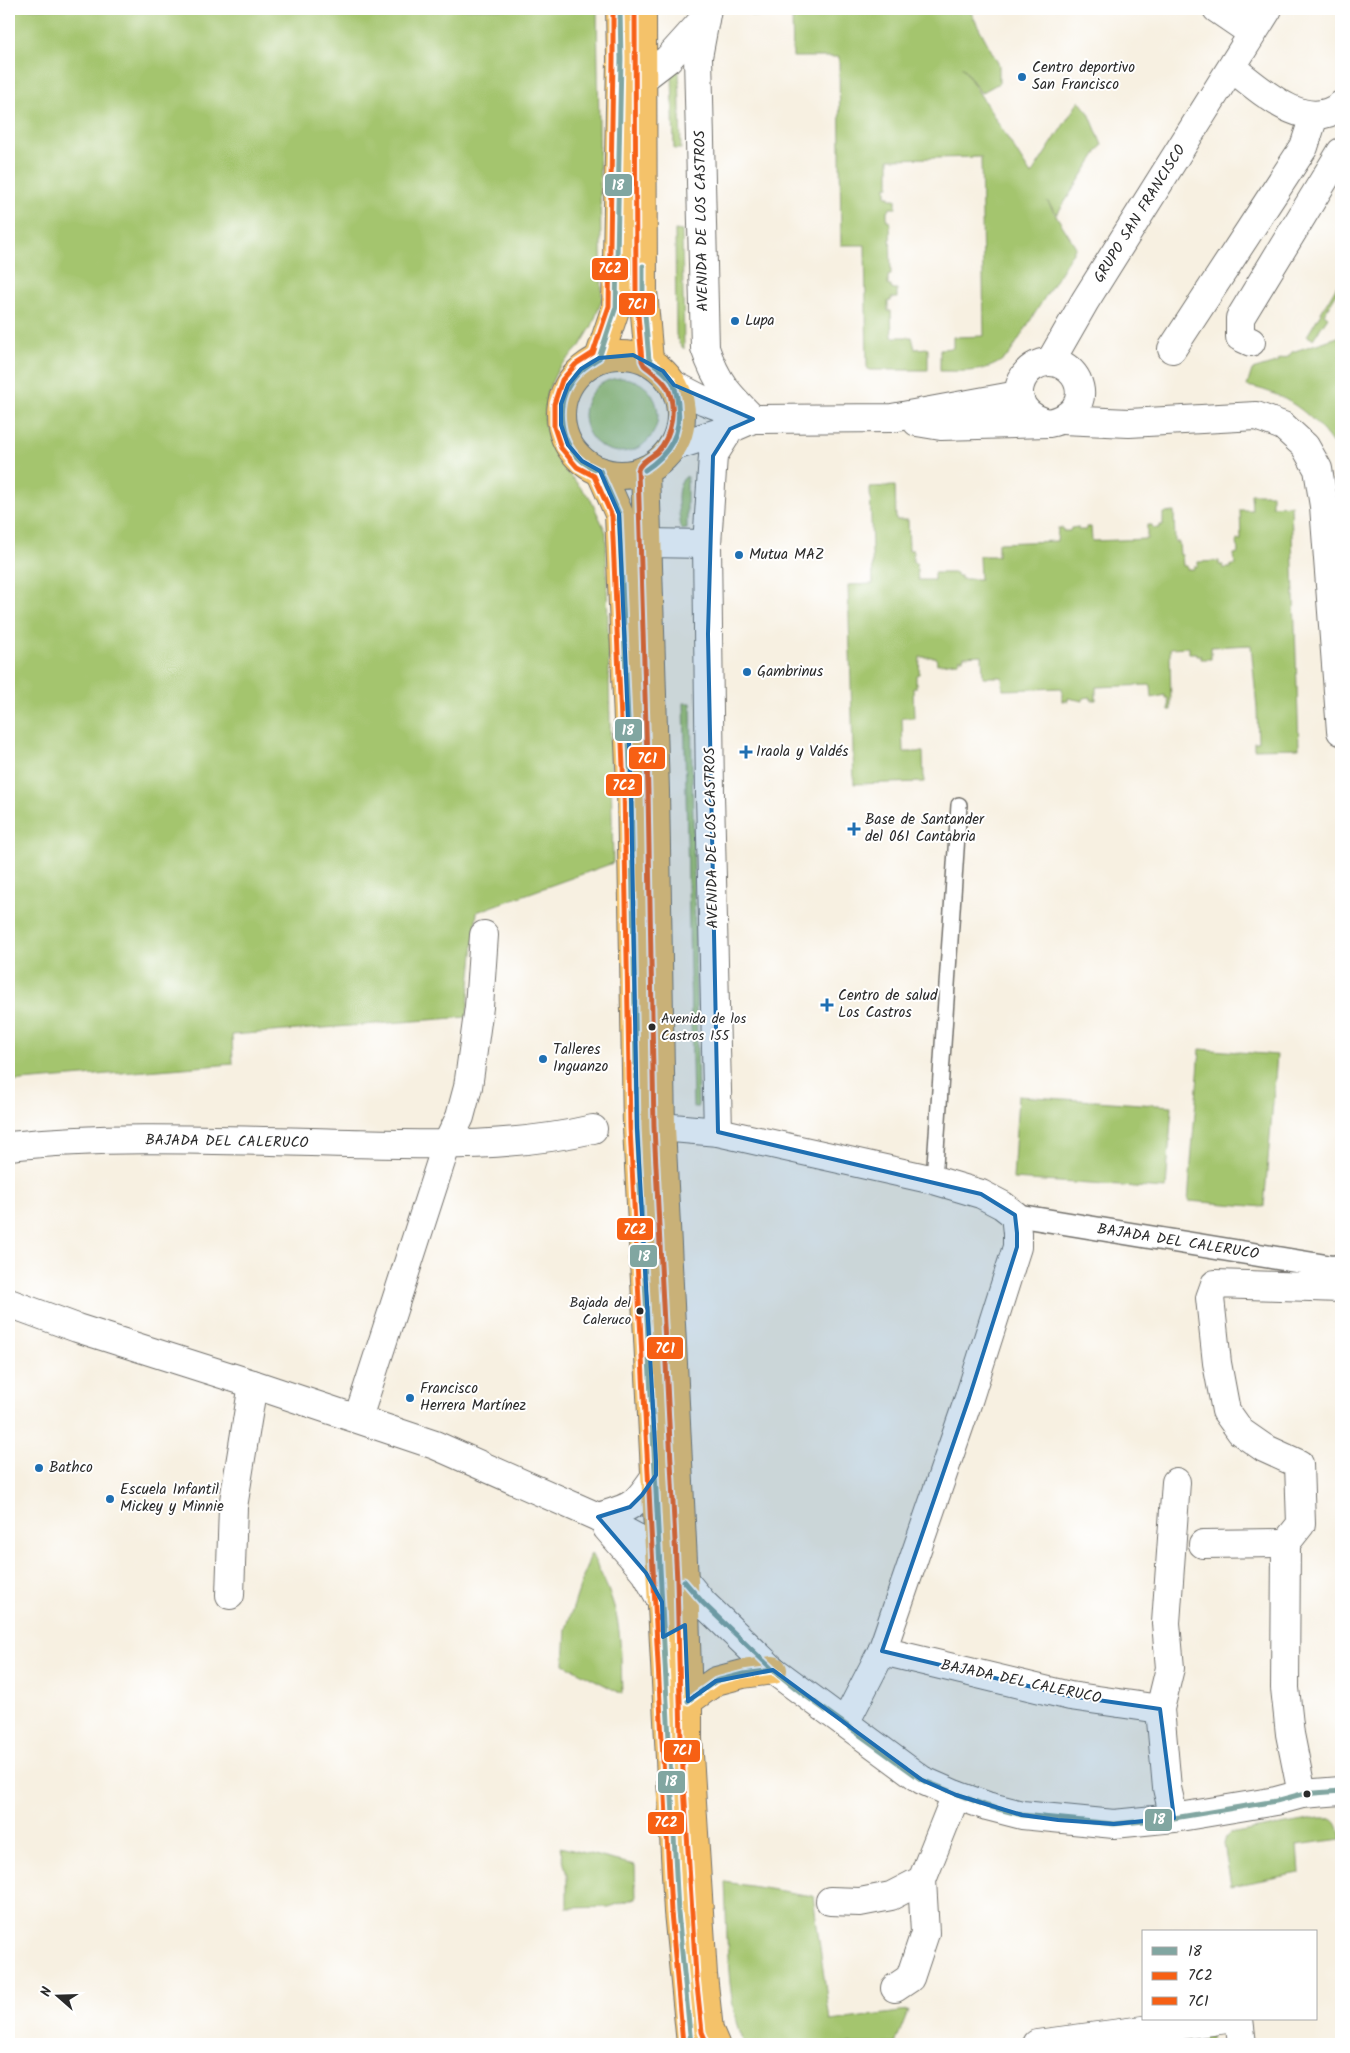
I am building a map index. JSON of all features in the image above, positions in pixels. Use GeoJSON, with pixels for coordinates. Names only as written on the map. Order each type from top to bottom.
{"type":"FeatureCollection","features":[{"type":"Feature","properties":{"kind":"main road"},"geometry":{"type":"LineString","coordinates":[[599,358],[616,306],[621,69],[620,9]]}},
{"type":"Feature","properties":{"kind":"main road"},"geometry":{"type":"LineString","coordinates":[[642,9],[643,291],[649,360]]}},
{"type":"Feature","properties":{"kind":"main road"},"geometry":{"type":"LineString","coordinates":[[616,354],[632,355],[649,360],[664,371],[674,385],[681,418],[672,447],[660,461],[645,470],[622,476],[600,472],[582,461],[568,445],[561,425],[561,404],[568,385],[582,369],[599,358],[616,354]]}},
{"type":"Feature","properties":{"kind":"main road"},"geometry":{"type":"LineString","coordinates":[[645,470],[657,870],[661,1127],[684,1581],[674,1631],[678,1912],[690,2044]]}},
{"type":"Feature","properties":{"kind":"main road"},"geometry":{"type":"LineString","coordinates":[[600,472],[619,514],[631,790],[637,1128],[662,1602],[674,1631],[688,1701],[688,1739],[703,1975],[709,2030],[715,2044]]}},
{"type":"Feature","properties":{"kind":"main road"},"geometry":{"type":"LineString","coordinates":[[688,1701],[716,1681],[743,1674],[773,1670]]}},
{"type":"Feature","properties":{"kind":"street"},"geometry":{"type":"LineString","coordinates":[[1217,9],[1252,33]]}},
{"type":"Feature","properties":{"kind":"street","name":"GRUPO SAN FRANCISCO"},"geometry":{"type":"LineString","coordinates":[[1050,362],[1101,276],[1268,9]]}},
{"type":"Feature","properties":{"kind":"street"},"geometry":{"type":"LineString","coordinates":[[642,79],[668,59],[709,11]]}},
{"type":"Feature","properties":{"kind":"street","name":"AVENIDA DE LOS CASTROS"},"geometry":{"type":"LineString","coordinates":[[709,11],[698,57],[705,348],[712,370],[741,424],[713,456],[707,544],[710,794],[718,1132]]}},
{"type":"Feature","properties":{"kind":"street"},"geometry":{"type":"LineString","coordinates":[[1232,68],[1287,109],[1314,116],[1334,111],[1341,105]]}},
{"type":"Feature","properties":{"kind":"street"},"geometry":{"type":"LineString","coordinates":[[1172,349],[1304,147],[1314,116]]}},
{"type":"Feature","properties":{"kind":"street"},"geometry":{"type":"LineString","coordinates":[[1251,342],[1240,337],[1240,318],[1341,152]]}},
{"type":"Feature","properties":{"kind":"street"},"geometry":{"type":"LineString","coordinates":[[1080,386],[1079,400],[1073,412],[1056,422],[1036,420],[1025,411],[1018,395],[1020,385],[1026,373],[1037,364],[1050,362],[1064,365],[1074,374],[1080,386],[1129,423]]}},
{"type":"Feature","properties":{"kind":"street"},"geometry":{"type":"LineString","coordinates":[[674,385],[741,424]]}},
{"type":"Feature","properties":{"kind":"street"},"geometry":{"type":"LineString","coordinates":[[892,418],[1018,395]]}},
{"type":"Feature","properties":{"kind":"street"},"geometry":{"type":"LineString","coordinates":[[672,447],[741,424],[769,417],[892,418],[941,426],[1056,422],[1129,423],[1256,416],[1283,426],[1305,446],[1318,469],[1332,505],[1341,731]]}},
{"type":"Feature","properties":{"kind":"street"},"geometry":{"type":"LineString","coordinates":[[647,543],[707,544]]}},
{"type":"Feature","properties":{"kind":"street"},"geometry":{"type":"LineString","coordinates":[[358,1418],[446,1146],[460,1117],[468,1087],[479,1007],[484,935]]}},
{"type":"Feature","properties":{"kind":"street","name":"BAJADA DEL CALERUCO"},"geometry":{"type":"LineString","coordinates":[[661,1127],[718,1132],[934,1180],[981,1194],[1002,1205],[1015,1215],[1332,1267],[1341,1266]]}},
{"type":"Feature","properties":{"kind":"street","name":"BAJADA DEL CALERUCO"},"geometry":{"type":"LineString","coordinates":[[9,1146],[48,1142],[190,1140],[446,1146],[554,1138],[594,1129]]}},
{"type":"Feature","properties":{"kind":"street"},"geometry":{"type":"LineString","coordinates":[[845,1723],[882,1651],[969,1398],[1017,1247],[1015,1215]]}},
{"type":"Feature","properties":{"kind":"street","name":"BAJADA DEL CALERUCO"},"geometry":{"type":"LineString","coordinates":[[1286,1543],[1300,1524],[1299,1464],[1264,1448],[1241,1432],[1226,1411],[1210,1298],[1215,1284],[1341,1288]]}},
{"type":"Feature","properties":{"kind":"street"},"geometry":{"type":"LineString","coordinates":[[9,1303],[77,1328],[358,1418],[435,1445],[598,1517],[659,1550],[684,1581],[773,1670],[922,1780],[956,1795],[987,1806],[1022,1815],[1114,1824],[1174,1818],[1302,1794],[1341,1791]]}},
{"type":"Feature","properties":{"kind":"street"},"geometry":{"type":"LineString","coordinates":[[230,1595],[234,1508],[253,1384]]}},
{"type":"Feature","properties":{"kind":"street"},"geometry":{"type":"LineString","coordinates":[[598,1517],[630,1507],[642,1495],[656,1475]]}},
{"type":"Feature","properties":{"kind":"street"},"geometry":{"type":"LineString","coordinates":[[1174,1818],[1167,1788],[1160,1709],[1170,1668],[1166,1623],[1176,1482]]}},
{"type":"Feature","properties":{"kind":"street"},"geometry":{"type":"LineString","coordinates":[[598,1517],[646,1573],[662,1602]]}},
{"type":"Feature","properties":{"kind":"street"},"geometry":{"type":"LineString","coordinates":[[1203,1544],[1286,1543],[1285,1688],[1290,1734],[1302,1794]]}},
{"type":"Feature","properties":{"kind":"street"},"geometry":{"type":"LineString","coordinates":[[674,1631],[710,1626],[737,1636]]}},
{"type":"Feature","properties":{"kind":"street","name":"BAJADA DEL CALERUCO"},"geometry":{"type":"LineString","coordinates":[[882,1651],[1070,1696],[1160,1709]]}},
{"type":"Feature","properties":{"kind":"street"},"geometry":{"type":"LineString","coordinates":[[895,1988],[910,1978],[925,1933],[922,1880],[956,1795]]}},
{"type":"Feature","properties":{"kind":"street"},"geometry":{"type":"LineString","coordinates":[[830,1901],[860,1902],[892,1896],[922,1880]]}},
{"type":"Feature","properties":{"kind":"street"},"geometry":{"type":"LineString","coordinates":[[1037,2044],[1219,2020]]}},
{"type":"Feature","properties":{"kind":"street"},"geometry":{"type":"LineString","coordinates":[[1239,2020],[1242,2044]]}},
{"type":"Feature","properties":{"kind":"lane"},"geometry":{"type":"LineString","coordinates":[[934,1180],[959,805]]}},
{"type":"Feature","properties":{"kind":"highlighted area"},"geometry":{"type":"Polygon","coordinates":[[[633,355],[663,371],[674,385],[753,419],[730,429],[713,456],[708,634],[718,1132],[981,1194],[1015,1215],[1017,1247],[969,1398],[882,1651],[1070,1696],[1160,1709],[1174,1818],[1114,1824],[1058,1820],[1022,1815],[956,1795],[922,1780],[773,1670],[716,1681],[688,1701],[685,1625],[663,1637],[662,1602],[646,1573],[598,1517],[630,1507],[642,1495],[656,1475],[637,1128],[631,789],[619,514],[600,471],[582,461],[568,445],[561,425],[561,404],[568,385],[581,369],[599,358],[633,355]]]}},
{"type":"Feature","properties":{"kind":"green space"},"geometry":{"type":"Polygon","coordinates":[[[9,9],[597,9],[602,300],[592,326],[580,346],[558,369],[547,392],[544,422],[550,444],[559,463],[590,498],[606,532],[613,863],[477,912],[467,1017],[232,1035],[233,1064],[9,1082],[9,9]]]}},
{"type":"Feature","properties":{"kind":"green space"},"geometry":{"type":"Polygon","coordinates":[[[740,9],[969,9],[999,65],[999,83],[981,93],[962,66],[1031,175],[1079,101],[1089,113],[1102,145],[1057,214],[1047,201],[1076,247],[1009,355],[993,366],[985,368],[968,371],[940,371],[940,349],[953,348],[953,337],[984,336],[981,157],[889,159],[889,186],[886,186],[886,196],[890,196],[890,199],[896,199],[896,208],[890,208],[887,211],[887,221],[890,222],[891,275],[888,276],[888,286],[891,286],[891,289],[897,289],[897,298],[891,298],[891,301],[888,301],[888,311],[891,311],[892,337],[912,337],[915,349],[928,348],[928,370],[869,370],[867,367],[865,245],[841,245],[839,57],[793,57],[792,15],[754,16],[740,9]]]}},
{"type":"Feature","properties":{"kind":"green space"},"geometry":{"type":"Polygon","coordinates":[[[679,67],[681,149],[674,149],[672,74],[679,67]]]}},
{"type":"Feature","properties":{"kind":"green space"},"geometry":{"type":"Polygon","coordinates":[[[675,230],[682,231],[684,349],[676,335],[675,230]]]}},
{"type":"Feature","properties":{"kind":"green space"},"geometry":{"type":"Polygon","coordinates":[[[1341,279],[1341,289],[1324,314],[1328,317],[1313,339],[1307,336],[1341,279]]]}},
{"type":"Feature","properties":{"kind":"green space"},"geometry":{"type":"Polygon","coordinates":[[[1341,336],[1341,457],[1324,432],[1302,411],[1277,395],[1247,386],[1252,370],[1279,362],[1278,360],[1288,357],[1292,352],[1341,336]]]}},
{"type":"Feature","properties":{"kind":"green space"},"geometry":{"type":"Polygon","coordinates":[[[621,378],[635,381],[647,389],[655,401],[658,415],[655,429],[647,441],[635,449],[621,452],[607,449],[595,441],[587,429],[584,415],[587,401],[595,389],[607,381],[621,378]]]}},
{"type":"Feature","properties":{"kind":"green space"},"geometry":{"type":"Polygon","coordinates":[[[687,476],[687,529],[681,530],[678,493],[682,480],[687,476]]]}},
{"type":"Feature","properties":{"kind":"green space"},"geometry":{"type":"Polygon","coordinates":[[[895,486],[896,520],[908,520],[909,550],[913,550],[913,563],[916,563],[918,580],[934,580],[934,573],[956,573],[956,576],[961,576],[961,579],[980,579],[979,556],[998,556],[998,543],[1057,541],[1058,528],[1063,528],[1063,531],[1070,531],[1071,528],[1078,527],[1078,530],[1086,530],[1086,527],[1091,527],[1092,541],[1147,539],[1147,525],[1152,525],[1153,528],[1160,528],[1160,525],[1163,525],[1163,513],[1174,512],[1175,542],[1179,542],[1183,566],[1187,566],[1187,569],[1194,569],[1194,566],[1198,566],[1198,562],[1219,561],[1219,565],[1223,565],[1223,568],[1231,568],[1231,565],[1235,565],[1234,554],[1238,553],[1237,540],[1241,540],[1240,510],[1252,510],[1251,494],[1272,494],[1272,506],[1291,505],[1299,748],[1254,749],[1254,742],[1258,742],[1251,645],[1211,647],[1211,659],[1201,659],[1201,655],[1197,655],[1197,653],[1189,653],[1189,647],[1170,648],[1171,710],[1169,710],[1168,698],[1165,698],[1165,695],[1152,698],[1151,685],[1096,687],[1096,700],[1091,700],[1091,697],[1083,698],[1083,701],[1068,698],[1068,701],[1062,701],[1062,688],[1003,690],[1002,677],[983,677],[982,655],[964,656],[963,659],[959,659],[959,662],[940,664],[937,664],[936,657],[920,657],[919,674],[916,675],[916,688],[913,688],[914,718],[902,718],[903,752],[923,752],[924,782],[854,784],[848,585],[873,584],[870,487],[895,486]]]}},
{"type":"Feature","properties":{"kind":"green space"},"geometry":{"type":"Polygon","coordinates":[[[684,703],[691,703],[698,1107],[693,1107],[684,703]]]}},
{"type":"Feature","properties":{"kind":"green space"},"geometry":{"type":"Polygon","coordinates":[[[1200,1049],[1277,1055],[1264,1207],[1188,1201],[1200,1049]]]}},
{"type":"Feature","properties":{"kind":"green space"},"geometry":{"type":"Polygon","coordinates":[[[1018,1096],[1172,1106],[1166,1189],[1013,1179],[1018,1096]]]}},
{"type":"Feature","properties":{"kind":"green space"},"geometry":{"type":"Polygon","coordinates":[[[591,1553],[608,1590],[616,1614],[620,1644],[622,1694],[564,1664],[566,1629],[591,1553]]]}},
{"type":"Feature","properties":{"kind":"green space"},"geometry":{"type":"Polygon","coordinates":[[[1320,1818],[1336,1822],[1341,1839],[1297,1845],[1299,1873],[1231,1886],[1224,1844],[1229,1834],[1320,1818]]]}},
{"type":"Feature","properties":{"kind":"green space"},"geometry":{"type":"Polygon","coordinates":[[[560,1847],[635,1865],[636,1898],[609,1907],[567,1908],[567,1876],[560,1847]]]}},
{"type":"Feature","properties":{"kind":"green space"},"geometry":{"type":"Polygon","coordinates":[[[725,1882],[813,1896],[830,2021],[908,2011],[895,2044],[745,2044],[734,2013],[731,1991],[725,1882]]]}},
{"type":"Feature","properties":{"kind":"green space"},"geometry":{"type":"Polygon","coordinates":[[[1210,2035],[1211,2044],[1165,2044],[1165,2041],[1210,2035]]]}},
{"type":"Feature","properties":{"kind":"transit line","name":"7C2"},"geometry":{"type":"LineString","coordinates":[[613,9],[609,306],[593,353],[576,364],[562,380],[554,404],[554,427],[561,448],[577,467],[594,476],[612,516],[624,789],[630,1128],[671,1912],[683,2044]]}},
{"type":"Feature","properties":{"kind":"transit line","name":"18"},"geometry":{"type":"LineString","coordinates":[[599,358],[616,307],[621,59],[620,9]]}},
{"type":"Feature","properties":{"kind":"transit line","name":"7C1"},"geometry":{"type":"LineString","coordinates":[[635,9],[636,291],[642,361],[665,384],[672,403],[669,430],[662,446],[643,462],[638,470],[648,791],[654,1127],[677,1581],[681,1739],[696,1976],[702,2032],[707,2044]]}},
{"type":"Feature","properties":{"kind":"transit line","name":"18"},"geometry":{"type":"LineString","coordinates":[[643,266],[643,291],[649,360]]}},
{"type":"Feature","properties":{"kind":"transit line","name":"18"},"geometry":{"type":"LineString","coordinates":[[599,358],[583,369],[570,384],[565,393],[561,414],[565,435],[575,454],[585,463],[600,471]]}},
{"type":"Feature","properties":{"kind":"transit line","name":"18"},"geometry":{"type":"LineString","coordinates":[[645,470],[661,457],[672,442],[676,434],[679,415],[676,392],[672,381],[649,360]]}},
{"type":"Feature","properties":{"kind":"transit line","name":"18"},"geometry":{"type":"LineString","coordinates":[[600,471],[619,514],[631,789],[637,1128],[678,1912],[691,2044]]}},
{"type":"Feature","properties":{"kind":"transit line","name":"18"},"geometry":{"type":"LineString","coordinates":[[684,1581],[703,1603],[773,1670],[803,1694],[922,1780],[987,1806],[1022,1815],[1114,1824],[1174,1818],[1276,1801],[1302,1794],[1341,1791]]}},
{"type":"Feature","properties":{"kind":"transit line","name":"18"},"geometry":{"type":"LineString","coordinates":[[688,1701],[716,1681],[743,1674],[773,1670]]}},
{"type":"Feature","properties":{"kind":"place","name":"Centro deportivo San Francisco"},"geometry":{"type":"Point","coordinates":[1022,77]}},
{"type":"Feature","properties":{"kind":"place","name":"Lupa"},"geometry":{"type":"Point","coordinates":[735,321]}},
{"type":"Feature","properties":{"kind":"place","name":"Mutua MAZ"},"geometry":{"type":"Point","coordinates":[739,555]}},
{"type":"Feature","properties":{"kind":"place","name":"Gambrinus"},"geometry":{"type":"Point","coordinates":[747,672]}},
{"type":"Feature","properties":{"kind":"place","name":"Iraola y Valdés"},"geometry":{"type":"Point","coordinates":[746,752]}},
{"type":"Feature","properties":{"kind":"place","name":"Base de Santander del 061 Cantabria"},"geometry":{"type":"Point","coordinates":[854,829]}},
{"type":"Feature","properties":{"kind":"place","name":"Centro de salud Los Castros"},"geometry":{"type":"Point","coordinates":[827,1005]}},
{"type":"Feature","properties":{"kind":"place","name":"Avenida de los Castros 155"},"geometry":{"type":"Point","coordinates":[652,1027]}},
{"type":"Feature","properties":{"kind":"place","name":"Talleres Inguanzo"},"geometry":{"type":"Point","coordinates":[543,1059]}},
{"type":"Feature","properties":{"kind":"place","name":"Bajada del Caleruco"},"geometry":{"type":"Point","coordinates":[640,1311]}},
{"type":"Feature","properties":{"kind":"place","name":"Francisco Herrera Martínez"},"geometry":{"type":"Point","coordinates":[410,1398]}},
{"type":"Feature","properties":{"kind":"place","name":"Bathco"},"geometry":{"type":"Point","coordinates":[39,1468]}},
{"type":"Feature","properties":{"kind":"place","name":"Escuela Infantil Mickey y Minnie"},"geometry":{"type":"Point","coordinates":[110,1499]}}]}
